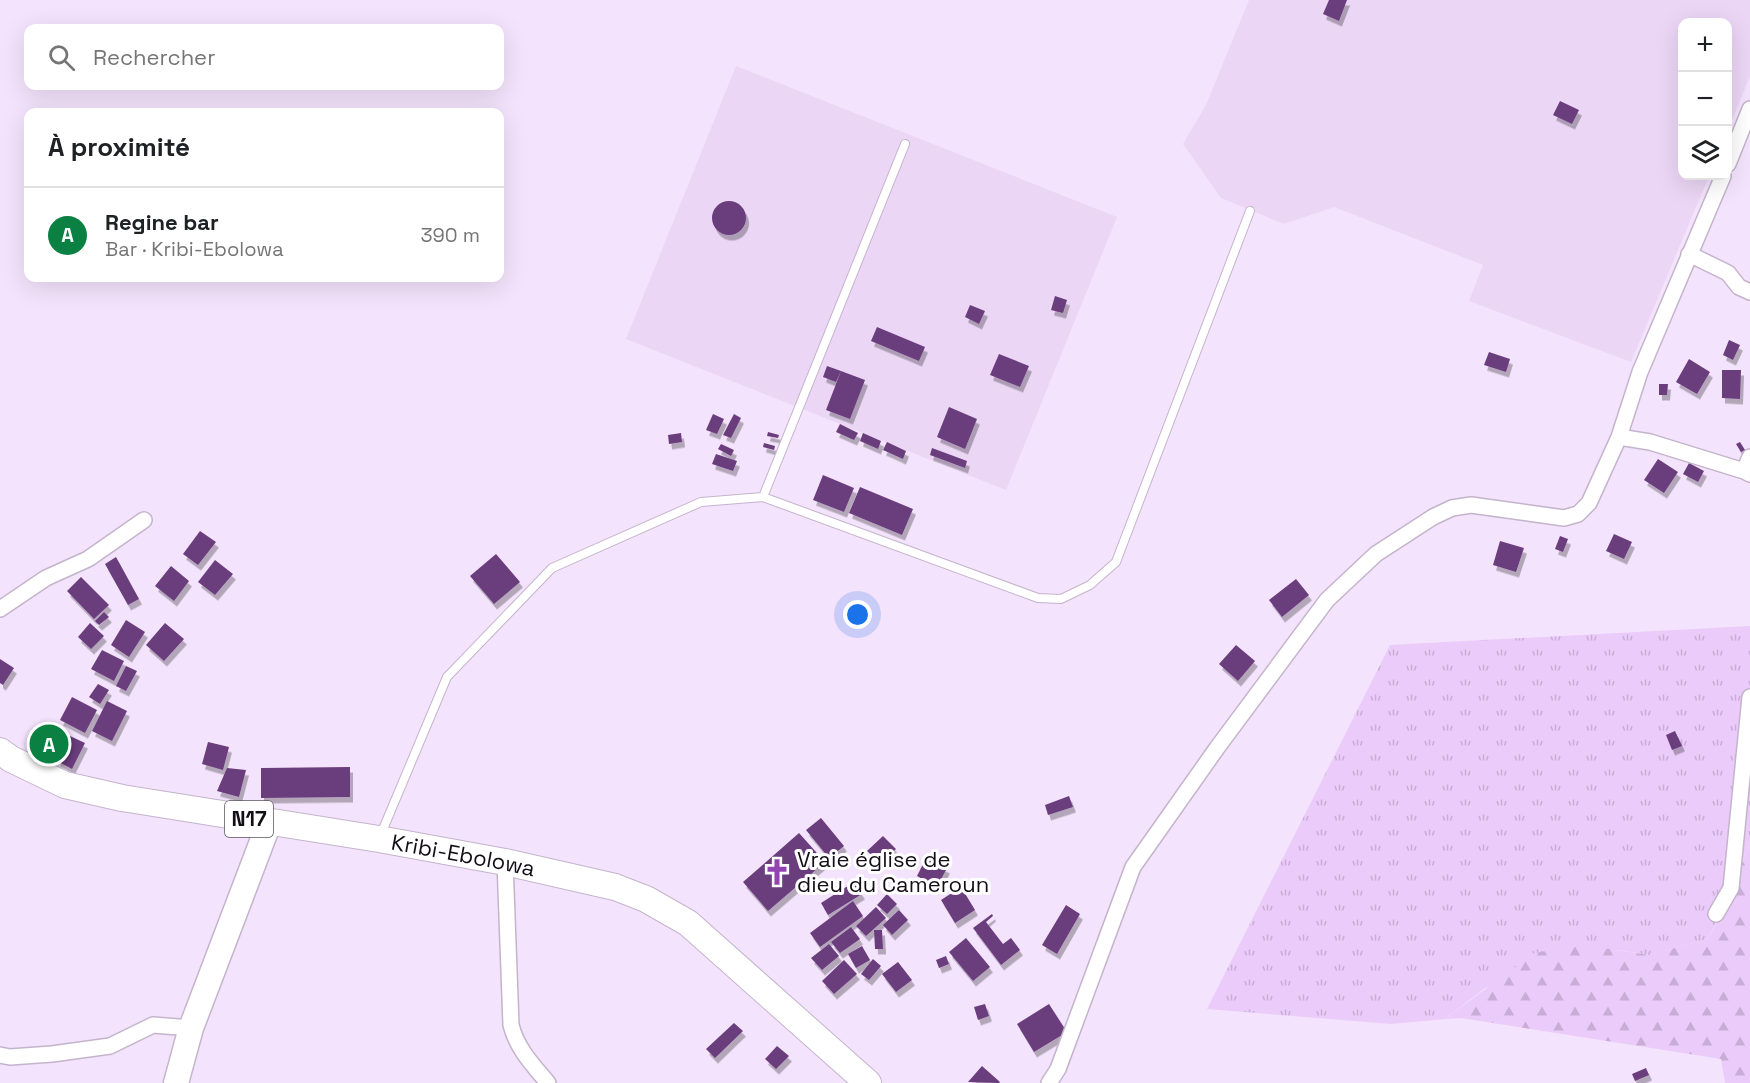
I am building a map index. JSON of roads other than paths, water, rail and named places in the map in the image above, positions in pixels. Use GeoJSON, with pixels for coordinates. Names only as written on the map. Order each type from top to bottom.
{"type":"FeatureCollection","features":[{"type":"Feature","properties":{"kind":"highway","name":"Kribi-Ebolowa"},"geometry":{"type":"LineString","coordinates":[[0,751],[11,759],[65,784],[122,798],[379,839],[506,862],[615,887],[646,899],[688,923],[868,1083]]}},
{"type":"Feature","properties":{"kind":"main road"},"geometry":{"type":"LineString","coordinates":[[176,1083],[191,1028],[268,823]]}},
{"type":"Feature","properties":{"kind":"street"},"geometry":{"type":"LineString","coordinates":[[1732,154],[1750,109]]}},
{"type":"Feature","properties":{"kind":"street"},"geometry":{"type":"LineString","coordinates":[[1049,1083],[1058,1069],[1133,867],[1217,748],[1327,600],[1376,554],[1433,517],[1452,508],[1471,505],[1564,518],[1578,514],[1588,503],[1619,437],[1641,372],[1721,180]]}},
{"type":"Feature","properties":{"kind":"street"},"geometry":{"type":"LineString","coordinates":[[1689,254],[1728,273],[1738,287],[1750,292]]}},
{"type":"Feature","properties":{"kind":"street"},"geometry":{"type":"LineString","coordinates":[[1619,437],[1650,442],[1748,467]]}},
{"type":"Feature","properties":{"kind":"street"},"geometry":{"type":"LineString","coordinates":[[0,609],[46,578],[88,559],[144,520]]}},
{"type":"Feature","properties":{"kind":"street"},"geometry":{"type":"LineString","coordinates":[[1716,914],[1731,888],[1750,697]]}},
{"type":"Feature","properties":{"kind":"street"},"geometry":{"type":"LineString","coordinates":[[506,862],[511,1025],[514,1038],[522,1052],[548,1083]]}},
{"type":"Feature","properties":{"kind":"street"},"geometry":{"type":"LineString","coordinates":[[0,1055],[10,1057],[52,1054],[110,1046],[153,1025],[191,1028]]}},
{"type":"Feature","properties":{"kind":"lane"},"geometry":{"type":"LineString","coordinates":[[763,497],[905,144]]}},
{"type":"Feature","properties":{"kind":"lane"},"geometry":{"type":"LineString","coordinates":[[379,839],[447,677],[552,568],[701,502],[763,497],[1038,598],[1060,599],[1090,585],[1116,562],[1250,211]]}},
{"type":"Feature","properties":{"kind":"place","name":"Regine bar"},"geometry":{"type":"Point","coordinates":[49,744]}},
{"type":"Feature","properties":{"kind":"place","name":"Vraie église de dieu du Cameroun"},"geometry":{"type":"Point","coordinates":[777,872]}}]}
